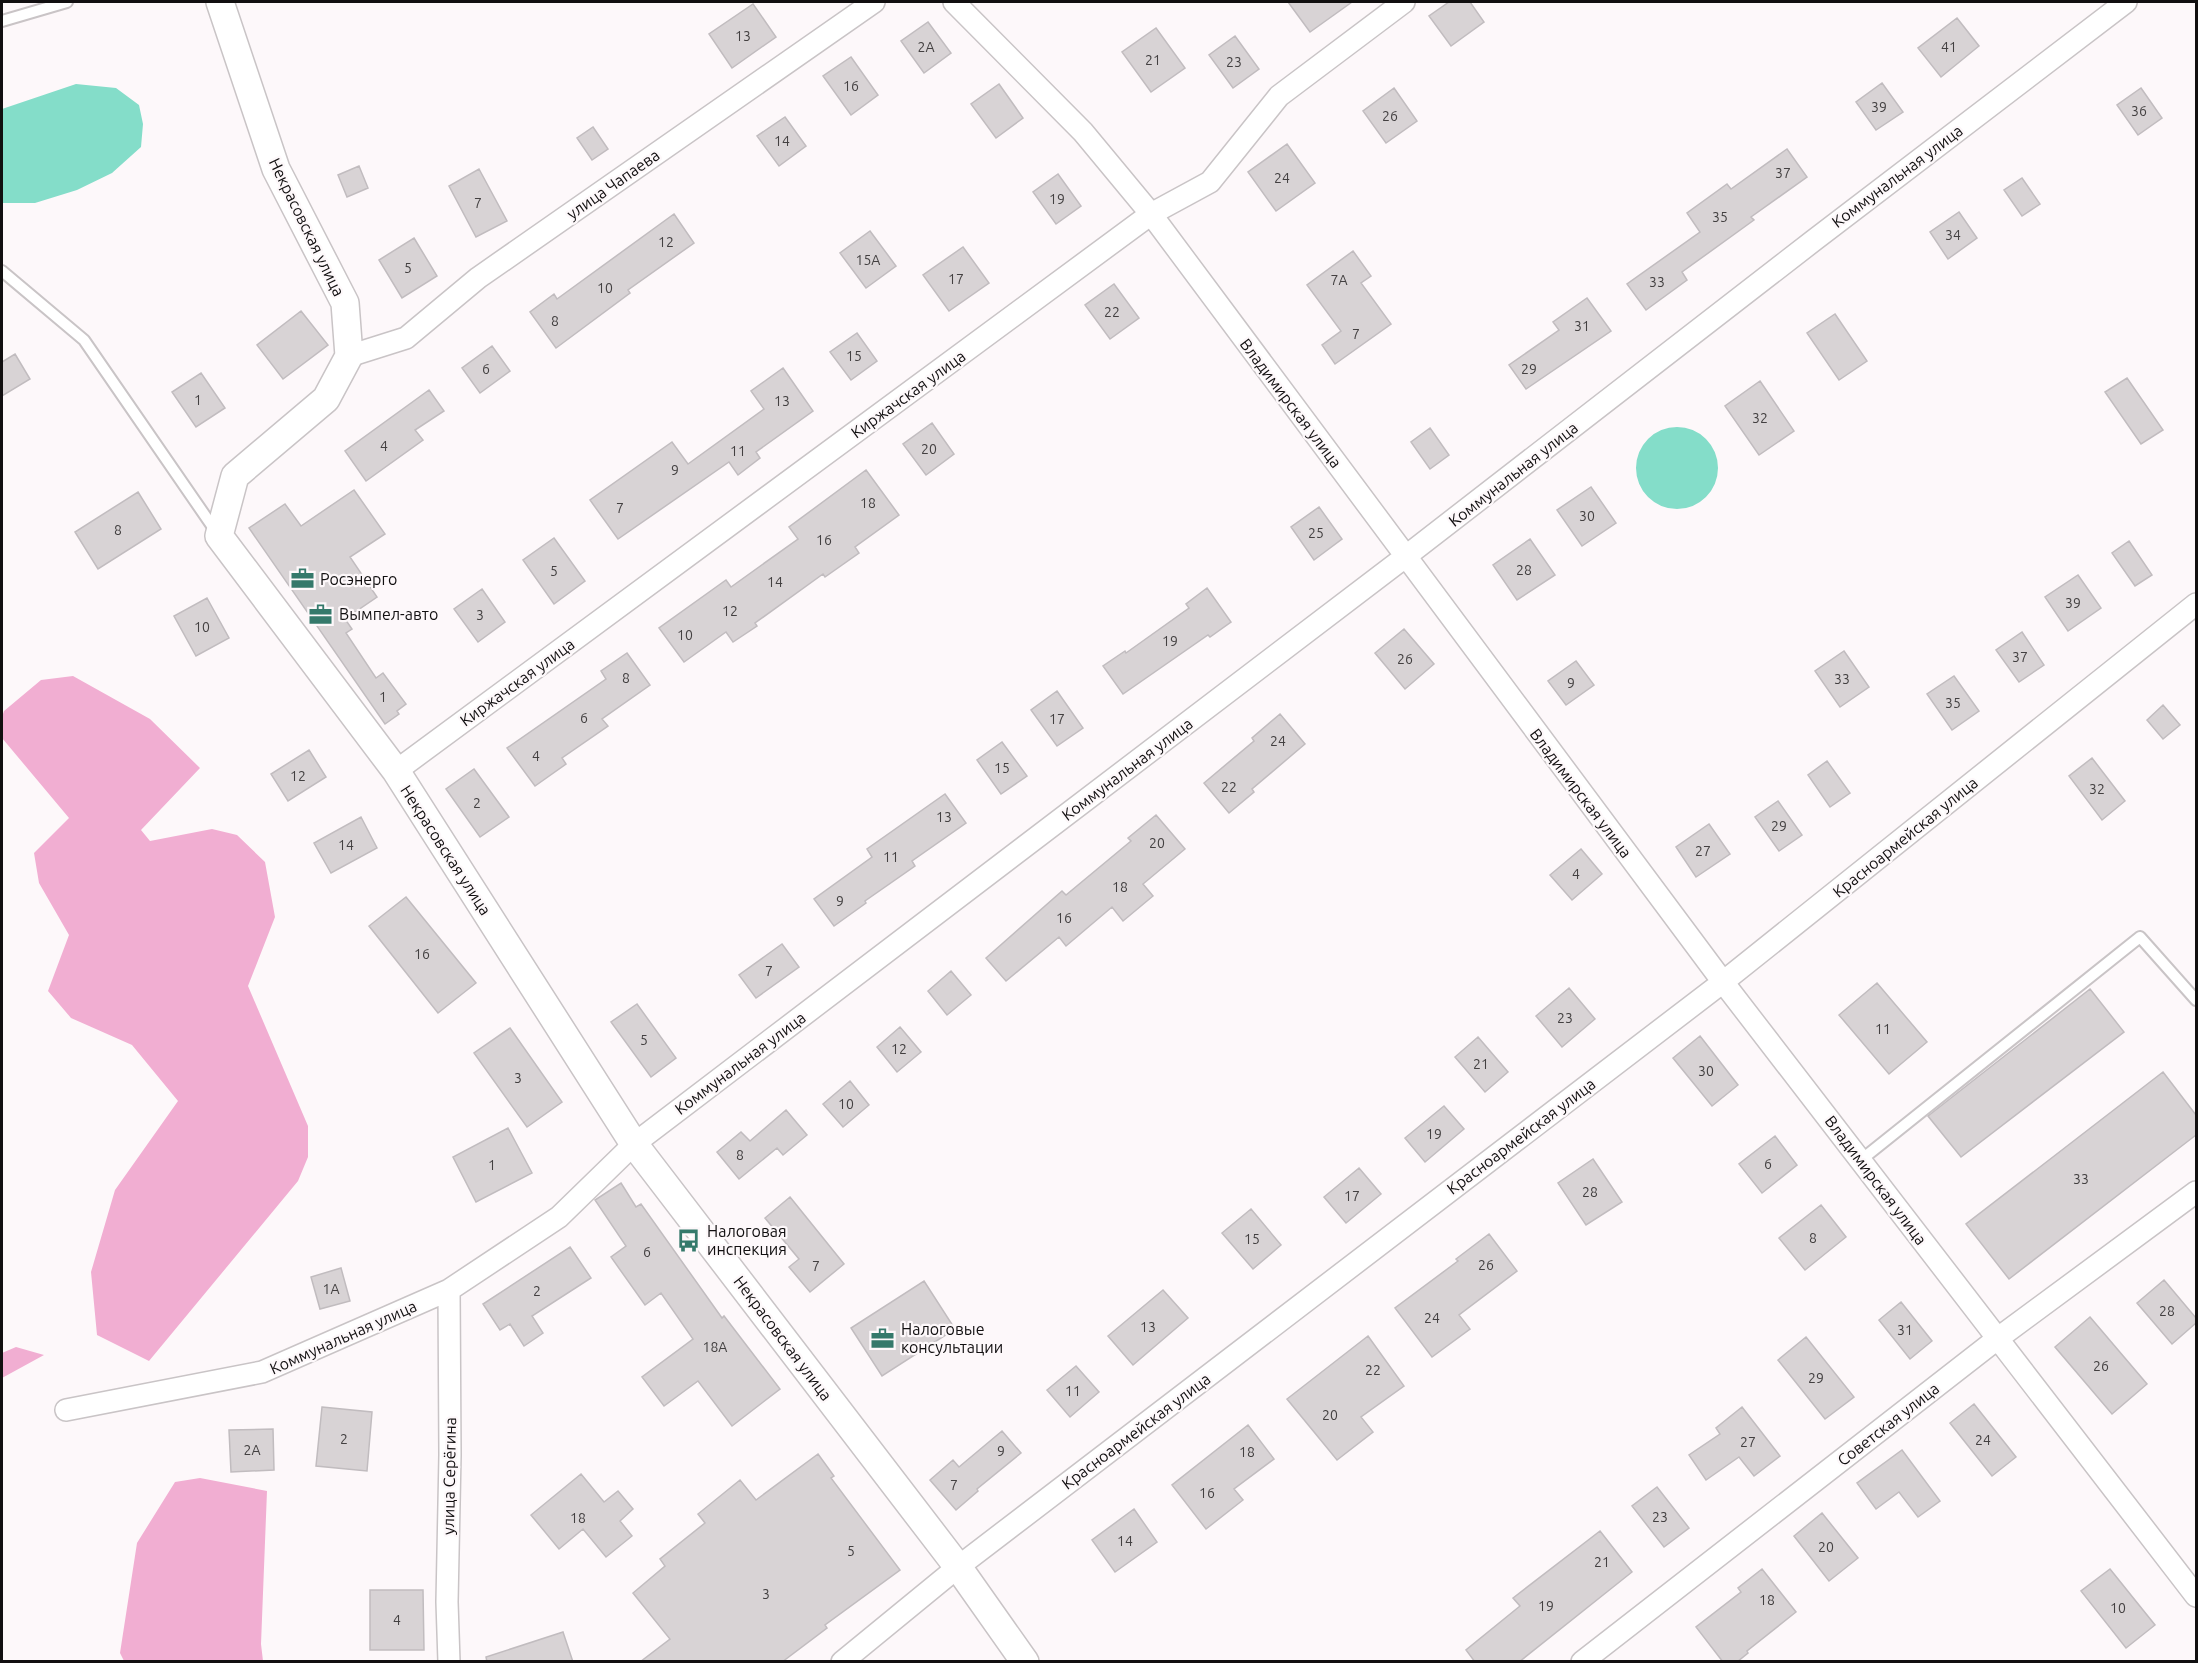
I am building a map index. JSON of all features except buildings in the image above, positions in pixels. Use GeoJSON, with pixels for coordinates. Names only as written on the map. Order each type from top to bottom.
{"type":"FeatureCollection","features":[{"type":"Feature","properties":{"kind":"street","name":"Некрасовская улица"},"geometry":{"type":"LineString","coordinates":[[220,2],[276,169],[345,303],[349,356]]}},
{"type":"Feature","properties":{"kind":"street","name":"улица Чапаева"},"geometry":{"type":"LineString","coordinates":[[349,356],[406,338],[478,278],[874,2]]}},
{"type":"Feature","properties":{"kind":"street","name":"Владимирская улица"},"geometry":{"type":"LineString","coordinates":[[954,2],[1083,132],[1151,214],[1723,982],[2196,1596]]}},
{"type":"Feature","properties":{"kind":"street","name":"Киржачская улица"},"geometry":{"type":"LineString","coordinates":[[396,771],[1151,214],[1210,182],[1279,96],[1404,2]]}},
{"type":"Feature","properties":{"kind":"street","name":"Коммунальная улица"},"geometry":{"type":"LineString","coordinates":[[66,1410],[262,1372],[448,1290],[559,1217],[634,1144],[1405,557],[2126,2]]}},
{"type":"Feature","properties":{"kind":"street"},"geometry":{"type":"LineString","coordinates":[[219,536],[235,476],[326,399],[349,356]]}},
{"type":"Feature","properties":{"kind":"street","name":"Некрасовская улица"},"geometry":{"type":"LineString","coordinates":[[219,536],[396,771],[634,1144],[958,1567],[1025,1662]]}},
{"type":"Feature","properties":{"kind":"street","name":"Красноармейская улица"},"geometry":{"type":"LineString","coordinates":[[842,1662],[958,1567],[1723,982],[2196,604]]}},
{"type":"Feature","properties":{"kind":"street","name":"Советская улица"},"geometry":{"type":"LineString","coordinates":[[1582,1662],[1997,1340],[2196,1192]]}},
{"type":"Feature","properties":{"kind":"street","name":"улица Серёгина"},"geometry":{"type":"LineString","coordinates":[[448,1290],[450,1455],[447,1602],[449,1662]]}},
{"type":"Feature","properties":{"kind":"lane"},"geometry":{"type":"LineString","coordinates":[[2,21],[67,2]]}},
{"type":"Feature","properties":{"kind":"lane"},"geometry":{"type":"LineString","coordinates":[[2,271],[84,340],[219,536]]}},
{"type":"Feature","properties":{"kind":"lane"},"geometry":{"type":"LineString","coordinates":[[1861,1160],[2140,937],[2196,1000]]}},
{"type":"Feature","properties":{"kind":"shaded area"},"geometry":{"type":"Polygon","coordinates":[[[76,84],[116,88],[139,105],[143,124],[141,147],[112,173],[77,190],[35,203],[2,203],[2,109],[76,84]]]}},
{"type":"Feature","properties":{"kind":"shaded area"},"geometry":{"type":"Polygon","coordinates":[[[1669,427],[1685,427],[1700,434],[1711,445],[1718,460],[1715,484],[1706,497],[1685,509],[1669,509],[1654,502],[1643,491],[1636,476],[1636,460],[1643,445],[1654,434],[1669,427]]]}},
{"type":"Feature","properties":{"kind":"shaded area"},"geometry":{"type":"Polygon","coordinates":[[[73,676],[150,719],[200,768],[141,830],[150,841],[212,829],[237,835],[265,862],[275,917],[248,986],[308,1126],[308,1157],[298,1181],[149,1361],[97,1335],[91,1272],[115,1190],[178,1101],[132,1045],[71,1018],[48,991],[69,935],[39,883],[34,853],[69,818],[2,738],[4,711],[41,680],[73,676]]]}},
{"type":"Feature","properties":{"kind":"shaded area"},"geometry":{"type":"Polygon","coordinates":[[[16,1347],[44,1355],[2,1378],[2,1353],[16,1347]]]}},
{"type":"Feature","properties":{"kind":"shaded area"},"geometry":{"type":"Polygon","coordinates":[[[200,1478],[267,1491],[261,1644],[263,1661],[124,1661],[120,1653],[137,1543],[175,1482],[200,1478]]]}},
{"type":"Feature","properties":{"kind":"place","name":"Росэнерго"},"geometry":{"type":"Point","coordinates":[302,579]}},
{"type":"Feature","properties":{"kind":"place","name":"Вымпел-авто"},"geometry":{"type":"Point","coordinates":[321,614]}},
{"type":"Feature","properties":{"kind":"place","name":"Налоговая инспекция"},"geometry":{"type":"Point","coordinates":[689,1240]}},
{"type":"Feature","properties":{"kind":"place","name":"Налоговые консультации"},"geometry":{"type":"Point","coordinates":[883,1338]}}]}
